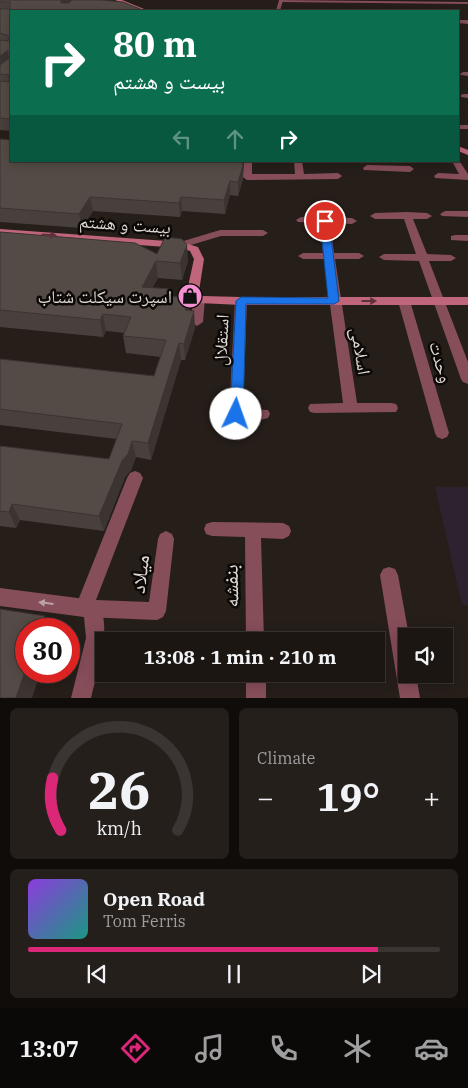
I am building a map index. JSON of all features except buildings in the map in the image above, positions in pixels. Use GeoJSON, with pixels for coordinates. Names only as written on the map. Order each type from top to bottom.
{"type":"FeatureCollection","features":[{"type":"Feature","properties":{"kind":"main road"},"geometry":{"type":"LineString","coordinates":[[114,2],[127,10]]}},
{"type":"Feature","properties":{"kind":"main road"},"geometry":{"type":"LineString","coordinates":[[114,2],[142,10]]}},
{"type":"Feature","properties":{"kind":"main road","name":"بیست و هشتم"},"geometry":{"type":"LineString","coordinates":[[0,232],[181,245],[194,249],[199,258],[193,291],[199,298]]}},
{"type":"Feature","properties":{"kind":"main road"},"geometry":{"type":"LineString","coordinates":[[199,298],[241,301],[468,302]]}},
{"type":"Feature","properties":{"kind":"street"},"geometry":{"type":"LineString","coordinates":[[281,1],[468,3]]}},
{"type":"Feature","properties":{"kind":"street"},"geometry":{"type":"LineString","coordinates":[[298,162],[300,176]]}},
{"type":"Feature","properties":{"kind":"street"},"geometry":{"type":"LineString","coordinates":[[457,162],[467,177]]}},
{"type":"Feature","properties":{"kind":"street"},"geometry":{"type":"LineString","coordinates":[[238,164],[248,163],[247,176],[338,176]]}},
{"type":"Feature","properties":{"kind":"street"},"geometry":{"type":"LineString","coordinates":[[367,168],[387,165],[410,169]]}},
{"type":"Feature","properties":{"kind":"street"},"geometry":{"type":"LineString","coordinates":[[438,176],[467,177]]}},
{"type":"Feature","properties":{"kind":"street"},"geometry":{"type":"LineString","coordinates":[[445,214],[468,214]]}},
{"type":"Feature","properties":{"kind":"street"},"geometry":{"type":"LineString","coordinates":[[375,216],[427,216]]}},
{"type":"Feature","properties":{"kind":"street"},"geometry":{"type":"LineString","coordinates":[[407,216],[468,379]]}},
{"type":"Feature","properties":{"kind":"street"},"geometry":{"type":"LineString","coordinates":[[301,220],[352,221]]}},
{"type":"Feature","properties":{"kind":"street","name":"اسلامی"},"geometry":{"type":"LineString","coordinates":[[325,221],[334,301],[352,408]]}},
{"type":"Feature","properties":{"kind":"street"},"geometry":{"type":"LineString","coordinates":[[181,245],[220,233],[263,233]]}},
{"type":"Feature","properties":{"kind":"street"},"geometry":{"type":"LineString","coordinates":[[454,238],[468,238]]}},
{"type":"Feature","properties":{"kind":"street"},"geometry":{"type":"LineString","coordinates":[[303,256],[359,256]]}},
{"type":"Feature","properties":{"kind":"street"},"geometry":{"type":"LineString","coordinates":[[384,257],[451,258]]}},
{"type":"Feature","properties":{"kind":"street"},"geometry":{"type":"LineString","coordinates":[[197,322],[199,298]]}},
{"type":"Feature","properties":{"kind":"street","name":"استقلال"},"geometry":{"type":"LineString","coordinates":[[241,301],[236,414],[263,414]]}},
{"type":"Feature","properties":{"kind":"street","name":"وحدت"},"geometry":{"type":"LineString","coordinates":[[404,301],[442,433]]}},
{"type":"Feature","properties":{"kind":"street"},"geometry":{"type":"LineString","coordinates":[[315,408],[391,408]]}},
{"type":"Feature","properties":{"kind":"street"},"geometry":{"type":"LineString","coordinates":[[81,698],[95,638],[88,609],[134,478]]}},
{"type":"Feature","properties":{"kind":"street"},"geometry":{"type":"LineString","coordinates":[[212,529],[283,531]]}},
{"type":"Feature","properties":{"kind":"street","name":"بنفشه"},"geometry":{"type":"LineString","coordinates":[[253,530],[255,632]]}},
{"type":"Feature","properties":{"kind":"street","name":"میلاد"},"geometry":{"type":"LineString","coordinates":[[88,609],[157,611],[166,539]]}},
{"type":"Feature","properties":{"kind":"street"},"geometry":{"type":"LineString","coordinates":[[389,575],[410,698]]}},
{"type":"Feature","properties":{"kind":"street"},"geometry":{"type":"LineString","coordinates":[[0,597],[88,609]]}},
{"type":"Feature","properties":{"kind":"street"},"geometry":{"type":"LineString","coordinates":[[256,682],[256,698]]}},
{"type":"Feature","properties":{"kind":"shaded area"},"geometry":{"type":"Polygon","coordinates":[[[435,487],[468,487],[468,605],[462,605],[435,487]]]}},
{"type":"Feature","properties":{"kind":"place","name":"اسپرت سیکلت شتاب"},"geometry":{"type":"Point","coordinates":[190,296]}},
{"type":"Feature","properties":{"kind":"route"},"geometry":{"type":"LineString","coordinates":[[236,414],[241,301],[334,301],[325,221]]}}]}
